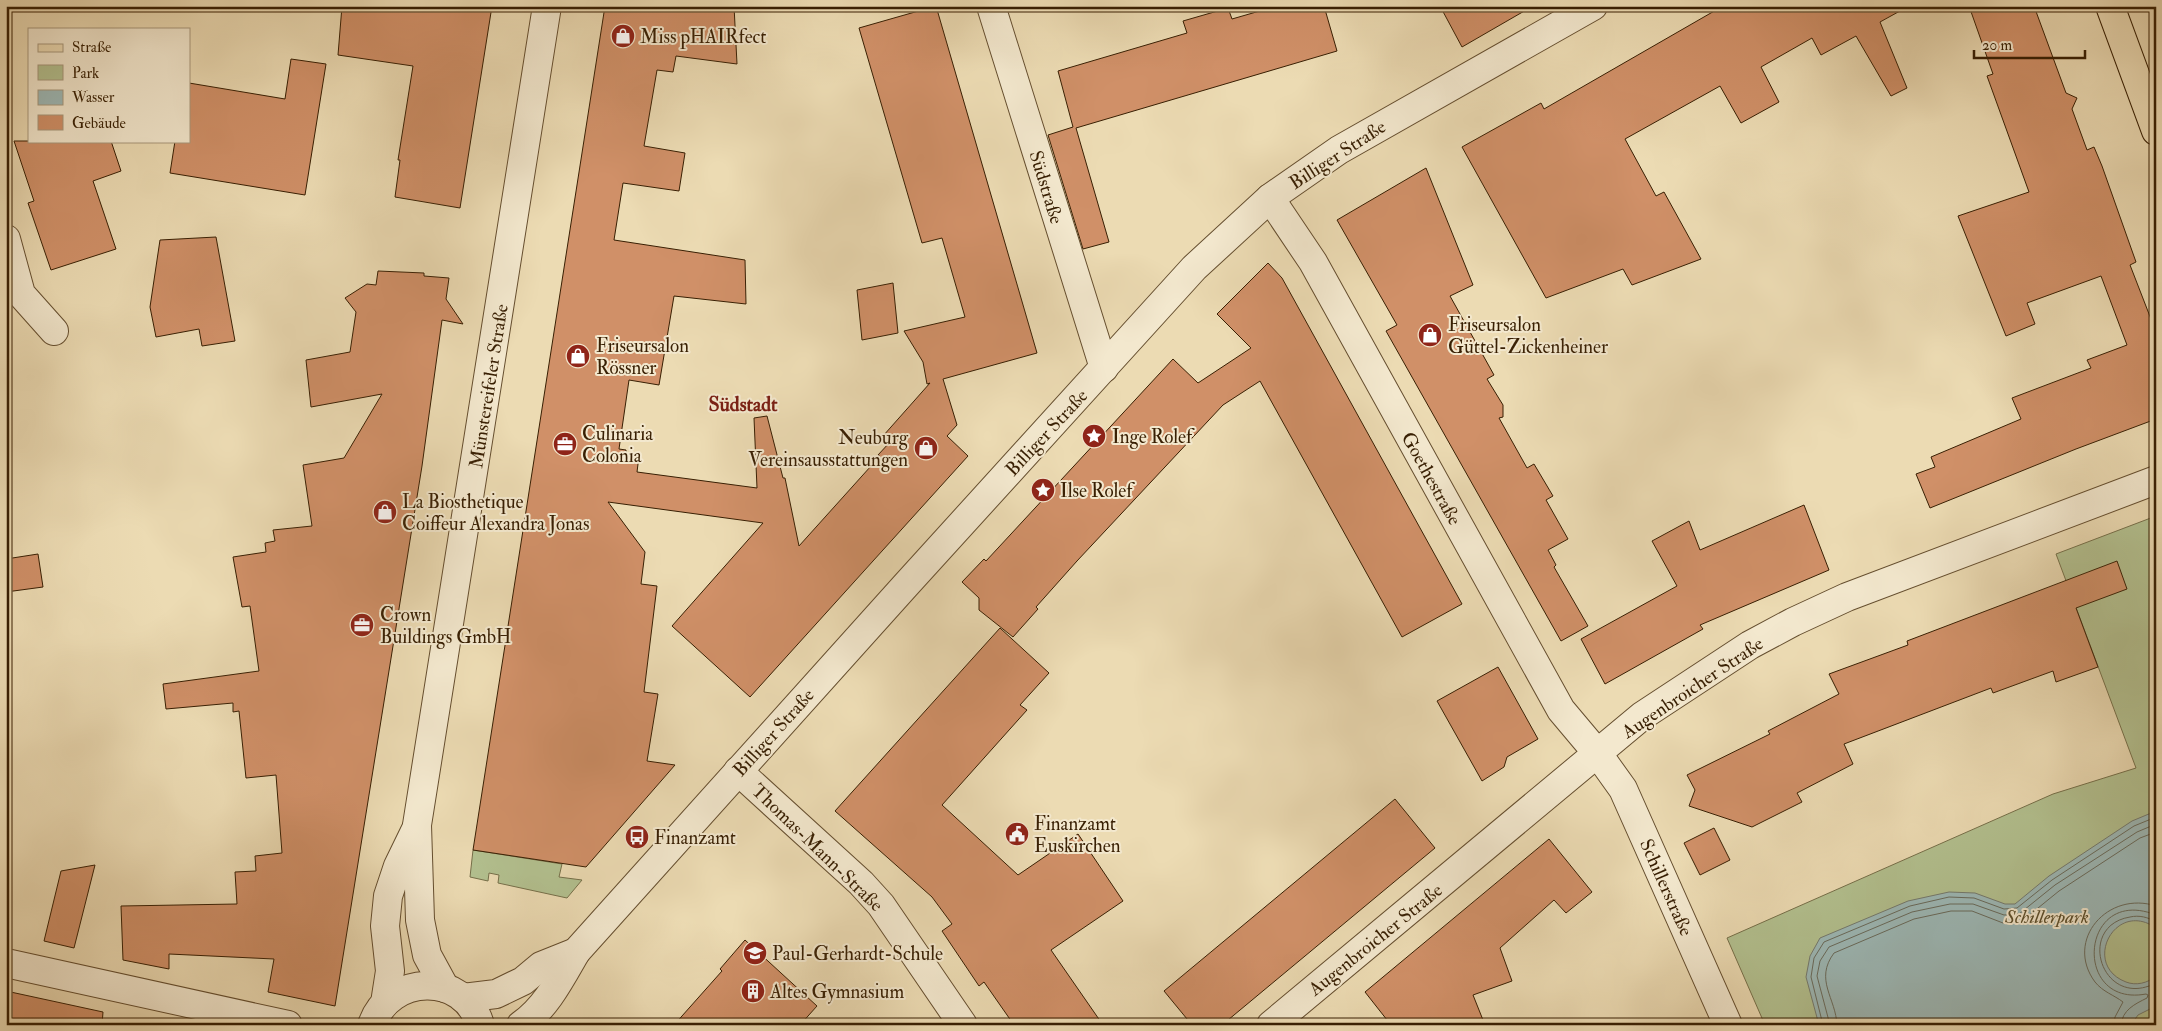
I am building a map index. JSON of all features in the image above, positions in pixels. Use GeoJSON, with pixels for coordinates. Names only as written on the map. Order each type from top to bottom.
{"type":"FeatureCollection","features":[{"type":"Feature","properties":{"kind":"main road"},"geometry":{"type":"LineString","coordinates":[[2110,6],[2156,131]]}},
{"type":"Feature","properties":{"kind":"street","name":"Münstereifeler Straße"},"geometry":{"type":"LineString","coordinates":[[480,1025],[474,1011],[454,993],[427,955],[420,920],[417,825],[547,6]]}},
{"type":"Feature","properties":{"kind":"street","name":"Südstraße"},"geometry":{"type":"LineString","coordinates":[[991,6],[1104,368]]}},
{"type":"Feature","properties":{"kind":"street","name":"Billiger Straße"},"geometry":{"type":"LineString","coordinates":[[521,1025],[535,1014],[558,984],[576,952],[1194,268],[1270,198],[1339,150],[1593,6]]}},
{"type":"Feature","properties":{"kind":"street","name":"Goethestraße"},"geometry":{"type":"LineString","coordinates":[[1270,198],[1312,262],[1561,710],[1598,754]]}},
{"type":"Feature","properties":{"kind":"street"},"geometry":{"type":"LineString","coordinates":[[6,239],[21,294],[54,331]]}},
{"type":"Feature","properties":{"kind":"street","name":"Augenbroicher Straße"},"geometry":{"type":"LineString","coordinates":[[1270,1025],[1642,716],[1750,645],[1793,622],[1847,597],[2156,480]]}},
{"type":"Feature","properties":{"kind":"street","name":"Schillerstraße"},"geometry":{"type":"LineString","coordinates":[[1598,754],[1623,790],[1728,1025]]}},
{"type":"Feature","properties":{"kind":"street","name":"Thomas-Mann-Straße"},"geometry":{"type":"LineString","coordinates":[[738,771],[861,883],[881,905],[963,1025]]}},
{"type":"Feature","properties":{"kind":"street","name":"Münstereifeler Straße"},"geometry":{"type":"LineString","coordinates":[[378,1014],[390,971],[385,920],[388,896],[398,866],[417,825]]}},
{"type":"Feature","properties":{"kind":"street","name":"Billiger Straße"},"geometry":{"type":"LineString","coordinates":[[378,1014],[394,995],[409,988],[429,985],[454,993],[496,994],[523,981],[540,966],[576,952]]}},
{"type":"Feature","properties":{"kind":"street"},"geometry":{"type":"LineString","coordinates":[[6,963],[288,1025]]}},
{"type":"Feature","properties":{"kind":"green space","name":"Schillerpark"},"geometry":{"type":"Polygon","coordinates":[[[2156,516],[2156,1025],[1765,1025],[1727,938],[2053,794],[2136,768],[2056,554],[2156,516]]]}},
{"type":"Feature","properties":{"kind":"green space"},"geometry":{"type":"Polygon","coordinates":[[[473,850],[562,864],[559,877],[582,880],[567,898],[498,883],[499,875],[489,873],[488,881],[470,877],[473,850]]]}},
{"type":"Feature","properties":{"kind":"water"},"geometry":{"type":"Polygon","coordinates":[[[2156,811],[2156,928],[2141,921],[2128,922],[2117,928],[2109,938],[2105,950],[2106,962],[2113,974],[2126,982],[2142,983],[2156,976],[2156,1006],[2138,1015],[2131,1025],[1819,1025],[1806,977],[1810,956],[1820,938],[1908,901],[1949,892],[1975,893],[2005,904],[2015,904],[2049,876],[2132,821],[2156,811]]]}},
{"type":"Feature","properties":{"kind":"building"},"geometry":{"type":"Polygon","coordinates":[[[342,6],[492,6],[460,208],[395,197],[400,160],[398,160],[413,66],[338,55],[342,6]]]}},
{"type":"Feature","properties":{"kind":"building"},"geometry":{"type":"Polygon","coordinates":[[[605,6],[734,6],[737,64],[676,56],[673,72],[657,70],[644,146],[685,153],[679,191],[623,183],[614,240],[745,260],[746,304],[674,296],[659,385],[629,380],[619,449],[626,450],[626,454],[639,456],[637,472],[757,488],[754,418],[767,416],[783,478],[785,478],[799,546],[880,456],[878,455],[890,442],[883,436],[930,383],[927,384],[923,362],[904,331],[965,317],[942,238],[922,243],[859,28],[936,6],[1037,353],[943,379],[957,425],[947,436],[968,456],[750,697],[672,626],[763,523],[608,502],[645,552],[641,584],[657,586],[644,692],[658,694],[647,761],[675,765],[586,867],[473,850],[605,6]]]}},
{"type":"Feature","properties":{"kind":"building"},"geometry":{"type":"Polygon","coordinates":[[[1277,6],[1324,6],[1337,51],[1076,128],[1109,242],[1083,249],[1048,135],[1073,127],[1058,71],[1187,33],[1183,21],[1228,8],[1232,19],[1277,6]]]}},
{"type":"Feature","properties":{"kind":"building"},"geometry":{"type":"Polygon","coordinates":[[[1440,6],[1533,6],[1462,47],[1440,6]]]}},
{"type":"Feature","properties":{"kind":"building"},"geometry":{"type":"Polygon","coordinates":[[[1723,6],[1909,6],[1880,22],[1907,88],[1891,96],[1856,36],[1821,55],[1812,38],[1761,67],[1779,102],[1741,123],[1720,86],[1625,139],[1656,196],[1664,192],[1701,259],[1632,285],[1623,269],[1546,298],[1462,147],[1541,103],[1544,109],[1723,6]]]}},
{"type":"Feature","properties":{"kind":"building"},"geometry":{"type":"Polygon","coordinates":[[[1969,6],[2034,6],[2066,93],[2077,98],[2072,109],[2087,150],[2094,147],[2102,166],[2136,262],[2130,265],[2156,332],[2156,419],[1930,508],[1916,474],[1935,467],[1931,457],[2021,419],[2012,398],[2091,368],[2087,360],[2127,345],[2101,276],[2027,303],[2035,324],[2006,336],[1958,216],[2029,192],[1987,76],[1993,74],[1969,6]]]}},
{"type":"Feature","properties":{"kind":"building"},"geometry":{"type":"Polygon","coordinates":[[[291,59],[326,64],[305,195],[170,173],[175,142],[190,142],[190,83],[285,99],[291,59]]]}},
{"type":"Feature","properties":{"kind":"building"},"geometry":{"type":"Polygon","coordinates":[[[14,141],[111,142],[121,171],[93,181],[116,249],[51,270],[28,203],[34,201],[14,141]]]}},
{"type":"Feature","properties":{"kind":"building"},"geometry":{"type":"Polygon","coordinates":[[[1426,168],[1473,285],[1450,296],[1494,375],[1487,379],[1503,405],[1503,417],[1499,418],[1527,468],[1534,464],[1553,496],[1546,500],[1568,539],[1548,550],[1556,565],[1554,567],[1588,626],[1561,641],[1386,331],[1397,325],[1337,220],[1426,168]]]}},
{"type":"Feature","properties":{"kind":"building"},"geometry":{"type":"Polygon","coordinates":[[[216,237],[235,341],[202,346],[199,329],[156,337],[150,307],[160,240],[216,237]]]}},
{"type":"Feature","properties":{"kind":"building"},"geometry":{"type":"Polygon","coordinates":[[[1268,263],[1282,278],[1462,604],[1402,637],[1260,381],[1223,405],[1077,561],[1036,607],[1038,609],[1013,637],[979,610],[979,598],[962,582],[984,559],[986,561],[1173,359],[1198,383],[1251,348],[1217,314],[1268,263]]]}},
{"type":"Feature","properties":{"kind":"building"},"geometry":{"type":"Polygon","coordinates":[[[378,271],[424,273],[424,276],[449,278],[446,299],[463,324],[442,320],[422,466],[335,1006],[268,992],[274,959],[169,954],[169,969],[123,960],[121,906],[237,904],[235,872],[256,871],[255,856],[282,853],[276,775],[246,778],[239,711],[233,712],[233,703],[166,709],[163,684],[259,671],[250,606],[242,607],[233,557],[266,552],[265,543],[275,541],[273,530],[312,526],[303,465],[344,458],[382,394],[311,407],[306,360],[350,352],[356,312],[345,298],[367,284],[376,285],[378,271]]]}},
{"type":"Feature","properties":{"kind":"building"},"geometry":{"type":"Polygon","coordinates":[[[893,283],[898,333],[862,340],[857,290],[893,283]]]}},
{"type":"Feature","properties":{"kind":"building"},"geometry":{"type":"Polygon","coordinates":[[[1804,505],[1829,570],[1700,625],[1703,629],[1605,684],[1581,639],[1677,586],[1652,541],[1689,521],[1700,550],[1804,505]]]}},
{"type":"Feature","properties":{"kind":"building"},"geometry":{"type":"Polygon","coordinates":[[[38,554],[43,587],[6,592],[6,559],[38,554]]]}},
{"type":"Feature","properties":{"kind":"building"},"geometry":{"type":"Polygon","coordinates":[[[2117,561],[2127,589],[2076,608],[2098,667],[2056,682],[2053,671],[1993,693],[1991,688],[1844,744],[1853,764],[1797,793],[1802,802],[1752,827],[1689,806],[1695,790],[1687,775],[1770,734],[1768,731],[1839,694],[1829,674],[1908,645],[1907,641],[2117,561]]]}},
{"type":"Feature","properties":{"kind":"building"},"geometry":{"type":"Polygon","coordinates":[[[1000,628],[1049,673],[1020,705],[1027,710],[942,805],[1018,875],[1078,834],[1123,901],[1051,950],[1103,1025],[1014,1025],[984,982],[979,986],[942,931],[952,924],[932,897],[835,811],[1000,628]]]}},
{"type":"Feature","properties":{"kind":"building"},"geometry":{"type":"Polygon","coordinates":[[[1498,667],[1538,739],[1507,757],[1504,767],[1482,781],[1437,701],[1498,667]]]}},
{"type":"Feature","properties":{"kind":"building"},"geometry":{"type":"Polygon","coordinates":[[[1395,799],[1435,848],[1222,1025],[1192,1025],[1164,991],[1395,799]]]}},
{"type":"Feature","properties":{"kind":"building"},"geometry":{"type":"Polygon","coordinates":[[[1714,828],[1730,860],[1700,875],[1684,843],[1714,828]]]}},
{"type":"Feature","properties":{"kind":"building"},"geometry":{"type":"Polygon","coordinates":[[[1549,839],[1592,892],[1566,913],[1554,900],[1500,948],[1512,981],[1473,995],[1485,1025],[1391,1025],[1365,992],[1549,839]]]}},
{"type":"Feature","properties":{"kind":"building"},"geometry":{"type":"Polygon","coordinates":[[[95,865],[74,948],[44,941],[61,871],[95,865]]]}},
{"type":"Feature","properties":{"kind":"building","name":"Altes Gymnasium"},"geometry":{"type":"Polygon","coordinates":[[[745,940],[817,1006],[800,1025],[674,1025],[722,971],[720,969],[745,940]]]}},
{"type":"Feature","properties":{"kind":"building"},"geometry":{"type":"Polygon","coordinates":[[[6,991],[103,1012],[102,1025],[6,1025],[6,991]]]}},
{"type":"Feature","properties":{"kind":"place","name":"Miss pHAIRfect"},"geometry":{"type":"Point","coordinates":[623,36]}},
{"type":"Feature","properties":{"kind":"place","name":"Friseursalon Güttel-Zickenheiner"},"geometry":{"type":"Point","coordinates":[1430,335]}},
{"type":"Feature","properties":{"kind":"place","name":"Friseursalon Rössner"},"geometry":{"type":"Point","coordinates":[578,356]}},
{"type":"Feature","properties":{"kind":"place","name":"Inge Rolef"},"geometry":{"type":"Point","coordinates":[1094,436]}},
{"type":"Feature","properties":{"kind":"place","name":"Culinaria Colonia"},"geometry":{"type":"Point","coordinates":[565,444]}},
{"type":"Feature","properties":{"kind":"place","name":"Neuburg Vereinsausstattungen"},"geometry":{"type":"Point","coordinates":[926,448]}},
{"type":"Feature","properties":{"kind":"place","name":"Ilse Rolef"},"geometry":{"type":"Point","coordinates":[1043,490]}},
{"type":"Feature","properties":{"kind":"place","name":"La Biosthetique Coiffeur Alexandra Jonas"},"geometry":{"type":"Point","coordinates":[385,512]}},
{"type":"Feature","properties":{"kind":"place","name":"Crown Buildings GmbH"},"geometry":{"type":"Point","coordinates":[362,625]}},
{"type":"Feature","properties":{"kind":"place","name":"Finanzamt Euskirchen"},"geometry":{"type":"Point","coordinates":[1017,834]}},
{"type":"Feature","properties":{"kind":"place","name":"Finanzamt"},"geometry":{"type":"Point","coordinates":[637,837]}},
{"type":"Feature","properties":{"kind":"place","name":"Paul-Gerhardt-Schule"},"geometry":{"type":"Point","coordinates":[755,953]}},
{"type":"Feature","properties":{"kind":"place","name":"Altes Gymnasium"},"geometry":{"type":"Point","coordinates":[753,991]}},
{"type":"Feature","properties":{"kind":"district","name":"Südstadt"},"geometry":{"type":"Point","coordinates":[743,404]}}]}
